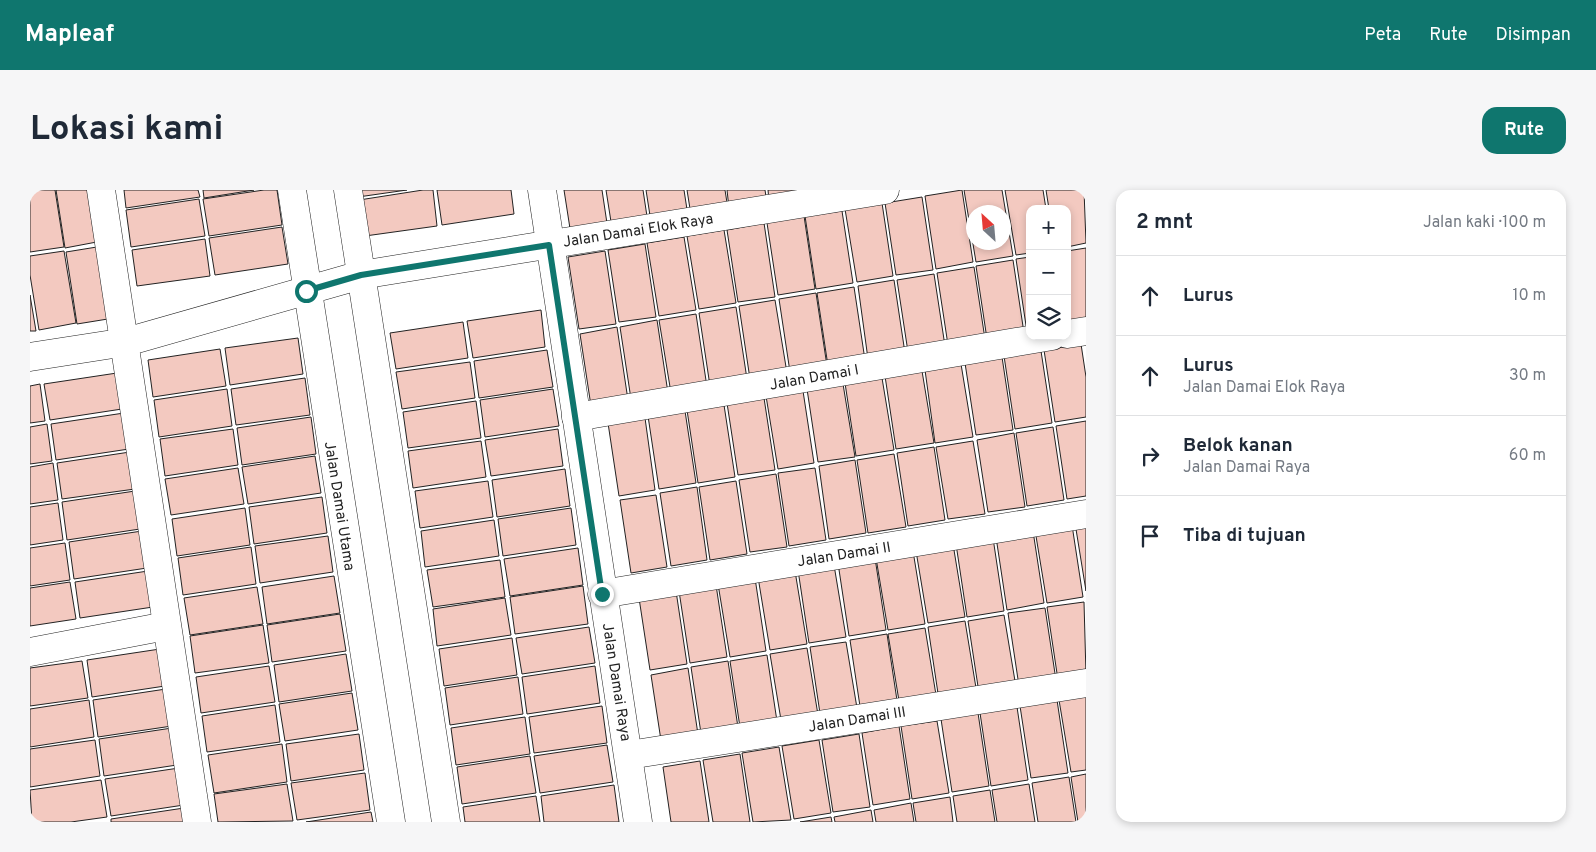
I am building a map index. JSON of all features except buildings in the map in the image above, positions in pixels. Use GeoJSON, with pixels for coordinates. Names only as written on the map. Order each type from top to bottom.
{"type":"FeatureCollection","features":[{"type":"Feature","properties":{"kind":"street"},"geometry":{"type":"LineString","coordinates":[[101,190],[126,342],[166,626],[197,822]]}},
{"type":"Feature","properties":{"kind":"street","name":"Jalan Damai Utama"},"geometry":{"type":"LineString","coordinates":[[292,190],[306,291],[391,822]]}},
{"type":"Feature","properties":{"kind":"street"},"geometry":{"type":"LineString","coordinates":[[348,190],[446,822]]}},
{"type":"Feature","properties":{"kind":"street","name":"Jalan Damai Raya"},"geometry":{"type":"LineString","coordinates":[[542,190],[638,822]]}},
{"type":"Feature","properties":{"kind":"street","name":"Jalan Damai Elok Raya"},"geometry":{"type":"LineString","coordinates":[[30,357],[126,342],[361,275],[885,190]]}},
{"type":"Feature","properties":{"kind":"street"},"geometry":{"type":"LineString","coordinates":[[1071,333],[1086,330]]}},
{"type":"Feature","properties":{"kind":"street","name":"Jalan Damai I"},"geometry":{"type":"LineString","coordinates":[[576,417],[1028,340]]}},
{"type":"Feature","properties":{"kind":"street","name":"Jalan Damai II"},"geometry":{"type":"LineString","coordinates":[[602,594],[1086,514]]}},
{"type":"Feature","properties":{"kind":"street"},"geometry":{"type":"LineString","coordinates":[[30,652],[166,626]]}},
{"type":"Feature","properties":{"kind":"street","name":"Jalan Damai III"},"geometry":{"type":"LineString","coordinates":[[629,756],[1086,683]]}},
{"type":"Feature","properties":{"kind":"route"},"geometry":{"type":"LineString","coordinates":[[306,291],[361,275],[549,245],[602,594]]}}]}
